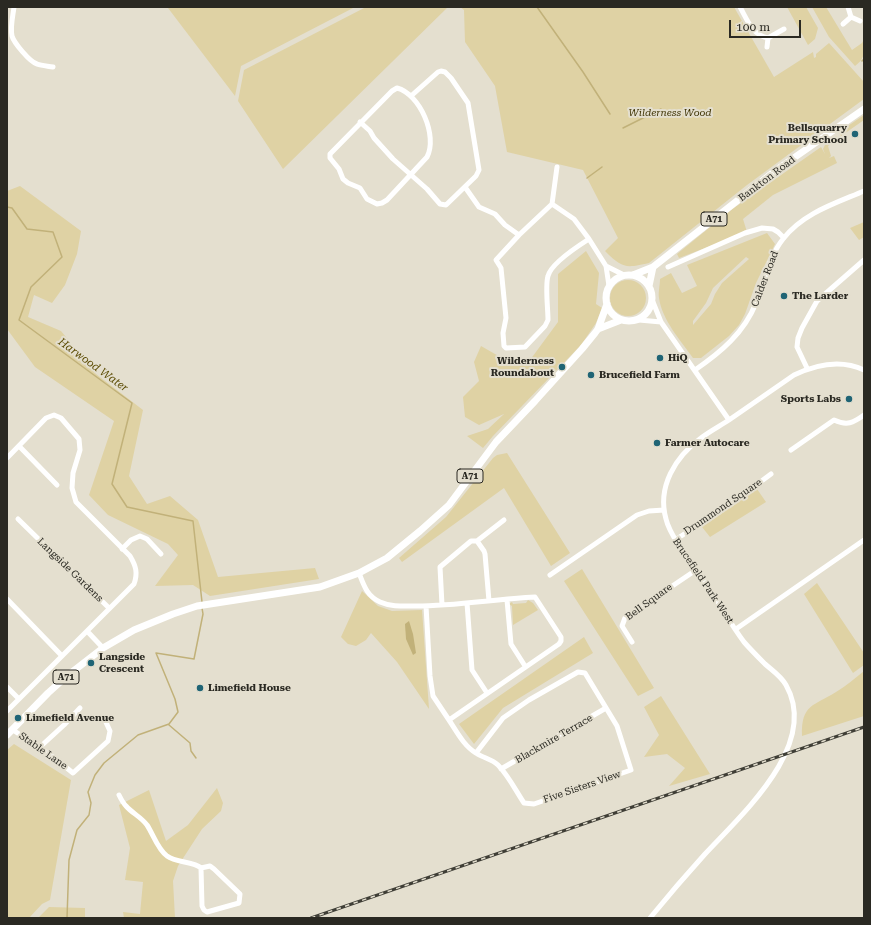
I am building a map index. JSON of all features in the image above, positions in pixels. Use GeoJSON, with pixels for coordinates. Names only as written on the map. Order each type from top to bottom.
{"type":"FeatureCollection","features":[{"type":"Feature","properties":{"kind":"main road","name":"Bankton Road"},"geometry":{"type":"LineString","coordinates":[[633,275],[652,267],[775,171],[864,109]]}},
{"type":"Feature","properties":{"kind":"main road"},"geometry":{"type":"LineString","coordinates":[[649,286],[652,267]]}},
{"type":"Feature","properties":{"kind":"main road"},"geometry":{"type":"LineString","coordinates":[[609,286],[613,281],[624,275]]}},
{"type":"Feature","properties":{"kind":"main road","name":"A71"},"geometry":{"type":"LineString","coordinates":[[624,275],[633,275]]}},
{"type":"Feature","properties":{"kind":"main road"},"geometry":{"type":"LineString","coordinates":[[633,275],[640,277],[649,286],[653,296],[653,302],[650,309],[646,315],[639,320]]}},
{"type":"Feature","properties":{"kind":"main road","name":"A71"},"geometry":{"type":"LineString","coordinates":[[7,735],[48,693],[103,648],[134,630],[197,606],[320,587],[359,573],[387,558],[449,505],[496,442],[582,349],[598,329],[607,304],[607,292],[609,286]]}},
{"type":"Feature","properties":{"kind":"main road"},"geometry":{"type":"LineString","coordinates":[[607,304],[610,311],[621,320]]}},
{"type":"Feature","properties":{"kind":"main road","name":"A71"},"geometry":{"type":"LineString","coordinates":[[598,329],[621,320],[639,320]]}},
{"type":"Feature","properties":{"kind":"street"},"geometry":{"type":"LineString","coordinates":[[14,7],[11,29],[12,36],[15,41],[32,62],[38,65],[53,67]]}},
{"type":"Feature","properties":{"kind":"street"},"geometry":{"type":"LineString","coordinates":[[740,7],[754,31],[760,36],[768,38],[784,29]]}},
{"type":"Feature","properties":{"kind":"street"},"geometry":{"type":"LineString","coordinates":[[848,7],[851,17],[860,21]]}},
{"type":"Feature","properties":{"kind":"street"},"geometry":{"type":"LineString","coordinates":[[843,24],[851,17]]}},
{"type":"Feature","properties":{"kind":"street"},"geometry":{"type":"LineString","coordinates":[[767,47],[768,38]]}},
{"type":"Feature","properties":{"kind":"street"},"geometry":{"type":"LineString","coordinates":[[360,122],[370,131],[374,138],[393,159],[427,189],[440,204],[446,205],[465,188],[476,176],[479,170],[468,104],[451,78],[445,72],[441,71],[411,96]]}},
{"type":"Feature","properties":{"kind":"street"},"geometry":{"type":"LineString","coordinates":[[396,88],[411,96],[424,112],[431,143],[430,150],[427,156],[411,175],[387,200],[377,204],[367,199],[360,188],[343,179],[339,169],[330,158],[330,154],[360,122],[396,88]]}},
{"type":"Feature","properties":{"kind":"street"},"geometry":{"type":"LineString","coordinates":[[557,167],[552,204],[496,260],[501,268],[506,318],[503,333],[504,346],[506,348],[524,347],[545,326],[548,320],[547,277],[550,270],[571,251],[589,239]]}},
{"type":"Feature","properties":{"kind":"street"},"geometry":{"type":"LineString","coordinates":[[554,186],[560,187]]}},
{"type":"Feature","properties":{"kind":"street"},"geometry":{"type":"LineString","coordinates":[[465,188],[479,207],[495,214],[505,225],[519,236]]}},
{"type":"Feature","properties":{"kind":"street","name":"Calder Road"},"geometry":{"type":"LineString","coordinates":[[695,370],[722,350],[734,339],[742,328],[756,302],[767,269],[777,248],[784,238],[802,220],[816,212],[864,191]]}},
{"type":"Feature","properties":{"kind":"street"},"geometry":{"type":"LineString","coordinates":[[552,204],[574,219],[589,239],[606,266],[609,286]]}},
{"type":"Feature","properties":{"kind":"street"},"geometry":{"type":"LineString","coordinates":[[668,267],[762,228],[773,229],[784,238]]}},
{"type":"Feature","properties":{"kind":"street"},"geometry":{"type":"LineString","coordinates":[[807,368],[797,347],[798,338],[802,328],[818,301],[864,260]]}},
{"type":"Feature","properties":{"kind":"street"},"geometry":{"type":"LineString","coordinates":[[606,266],[624,275]]}},
{"type":"Feature","properties":{"kind":"street"},"geometry":{"type":"LineString","coordinates":[[653,302],[661,322],[729,420]]}},
{"type":"Feature","properties":{"kind":"street"},"geometry":{"type":"LineString","coordinates":[[639,320],[661,322]]}},
{"type":"Feature","properties":{"kind":"street","name":"Brucefield Park West"},"geometry":{"type":"LineString","coordinates":[[650,918],[687,874],[757,799],[768,785],[787,749],[793,733],[795,717],[790,692],[781,679],[752,650],[736,629],[675,540],[669,529],[664,510],[665,485],[672,468],[686,450],[700,438],[729,420],[789,378],[807,368],[832,363],[845,364],[864,370]]}},
{"type":"Feature","properties":{"kind":"street","name":"Langside Gardens"},"geometry":{"type":"LineString","coordinates":[[7,458],[46,418],[54,415],[61,418],[70,426],[79,439],[80,450],[73,473],[72,488],[76,502],[130,556],[135,564],[137,576],[134,584],[109,608],[18,519]]}},
{"type":"Feature","properties":{"kind":"street"},"geometry":{"type":"LineString","coordinates":[[791,450],[834,420],[840,423],[848,424],[864,415]]}},
{"type":"Feature","properties":{"kind":"street"},"geometry":{"type":"LineString","coordinates":[[19,446],[57,485]]}},
{"type":"Feature","properties":{"kind":"street","name":"Drummond Square"},"geometry":{"type":"LineString","coordinates":[[675,540],[732,503],[771,474]]}},
{"type":"Feature","properties":{"kind":"street"},"geometry":{"type":"LineString","coordinates":[[550,575],[637,515],[649,511],[664,510]]}},
{"type":"Feature","properties":{"kind":"street"},"geometry":{"type":"LineString","coordinates":[[477,542],[504,520]]}},
{"type":"Feature","properties":{"kind":"street"},"geometry":{"type":"LineString","coordinates":[[122,549],[131,540],[140,536],[147,540],[161,554]]}},
{"type":"Feature","properties":{"kind":"street"},"geometry":{"type":"LineString","coordinates":[[736,629],[864,540]]}},
{"type":"Feature","properties":{"kind":"street"},"geometry":{"type":"LineString","coordinates":[[442,605],[440,567],[471,541],[477,542],[485,554],[489,601]]}},
{"type":"Feature","properties":{"kind":"street","name":"Bell Square"},"geometry":{"type":"LineString","coordinates":[[632,642],[622,626],[625,618],[696,570]]}},
{"type":"Feature","properties":{"kind":"street"},"geometry":{"type":"LineString","coordinates":[[359,573],[366,591],[380,602],[395,606],[442,605],[535,597],[561,637],[559,644],[449,720]]}},
{"type":"Feature","properties":{"kind":"street"},"geometry":{"type":"LineString","coordinates":[[7,599],[62,656]]}},
{"type":"Feature","properties":{"kind":"street"},"geometry":{"type":"LineString","coordinates":[[507,600],[511,644],[526,666]]}},
{"type":"Feature","properties":{"kind":"street"},"geometry":{"type":"LineString","coordinates":[[467,603],[472,670],[487,693]]}},
{"type":"Feature","properties":{"kind":"street","name":"Five Sisters View"},"geometry":{"type":"LineString","coordinates":[[426,606],[430,676],[433,696],[467,746],[476,753],[483,758],[493,760],[501,769],[524,803],[534,804],[631,770],[618,730],[585,673],[578,672],[529,700],[503,718],[476,753]]}},
{"type":"Feature","properties":{"kind":"street"},"geometry":{"type":"LineString","coordinates":[[7,711],[109,608]]}},
{"type":"Feature","properties":{"kind":"street"},"geometry":{"type":"LineString","coordinates":[[87,631],[103,648]]}},
{"type":"Feature","properties":{"kind":"street"},"geometry":{"type":"LineString","coordinates":[[7,687],[19,699]]}},
{"type":"Feature","properties":{"kind":"street"},"geometry":{"type":"LineString","coordinates":[[40,747],[80,708]]}},
{"type":"Feature","properties":{"kind":"street","name":"Blackmire Terrace"},"geometry":{"type":"LineString","coordinates":[[501,769],[606,708]]}},
{"type":"Feature","properties":{"kind":"street","name":"Stable Lane"},"geometry":{"type":"LineString","coordinates":[[13,730],[40,747],[73,773],[108,741],[110,723],[104,718]]}},
{"type":"Feature","properties":{"kind":"street"},"geometry":{"type":"LineString","coordinates":[[120,796],[125,806],[146,823],[155,836],[162,852],[168,857],[190,864],[195,864],[201,868],[210,866],[240,894],[239,903],[213,911],[207,912],[204,910],[202,906],[201,868]]}},
{"type":"Feature","properties":{"kind":"green space"},"geometry":{"type":"Polygon","coordinates":[[[355,7],[241,66],[235,96],[168,8],[355,7]]]}},
{"type":"Feature","properties":{"kind":"green space"},"geometry":{"type":"Polygon","coordinates":[[[366,7],[448,7],[283,169],[238,101],[244,70],[366,7]]]}},
{"type":"Feature","properties":{"kind":"green space","name":"Wilderness Wood"},"geometry":{"type":"Polygon","coordinates":[[[460,7],[734,7],[774,77],[813,52],[814,58],[816,57],[816,54],[829,43],[864,82],[864,99],[747,185],[649,263],[635,266],[625,266],[616,261],[605,251],[618,238],[583,170],[507,152],[495,86],[465,42],[464,10],[460,7]]]}},
{"type":"Feature","properties":{"kind":"green space"},"geometry":{"type":"Polygon","coordinates":[[[787,7],[806,7],[818,28],[815,39],[808,45],[787,7]]]}},
{"type":"Feature","properties":{"kind":"green space"},"geometry":{"type":"Polygon","coordinates":[[[812,7],[826,7],[852,50],[862,43],[864,39],[863,57],[859,63],[855,66],[829,37],[812,7]]]}},
{"type":"Feature","properties":{"kind":"green space"},"geometry":{"type":"Polygon","coordinates":[[[864,115],[864,120],[841,136],[839,132],[864,115]]]}},
{"type":"Feature","properties":{"kind":"green space"},"geometry":{"type":"Polygon","coordinates":[[[836,136],[839,139],[828,146],[831,156],[829,158],[834,156],[837,163],[773,195],[743,219],[747,232],[679,258],[677,254],[731,210],[821,147],[825,154],[823,149],[825,145],[836,136]]]}},
{"type":"Feature","properties":{"kind":"green space"},"geometry":{"type":"Polygon","coordinates":[[[20,186],[81,231],[77,254],[65,285],[52,303],[34,295],[28,317],[61,331],[96,374],[143,410],[129,476],[147,504],[170,496],[198,520],[218,577],[315,568],[319,579],[210,596],[193,585],[155,586],[178,555],[168,544],[108,515],[89,495],[114,421],[35,367],[7,329],[7,191],[20,186]]]}},
{"type":"Feature","properties":{"kind":"green space"},"geometry":{"type":"Polygon","coordinates":[[[864,222],[864,237],[859,240],[850,228],[864,222]]]}},
{"type":"Feature","properties":{"kind":"green space"},"geometry":{"type":"Polygon","coordinates":[[[767,233],[775,244],[756,283],[745,314],[739,325],[729,336],[701,358],[693,358],[678,337],[664,314],[659,298],[660,279],[671,273],[682,293],[697,286],[687,265],[767,233]],[[746,257],[713,288],[706,303],[693,321],[693,325],[711,304],[722,283],[749,259],[746,257]]]}},
{"type":"Feature","properties":{"kind":"green space"},"geometry":{"type":"Polygon","coordinates":[[[586,251],[599,273],[596,304],[602,308],[596,323],[581,345],[483,448],[467,436],[488,429],[504,414],[479,425],[465,417],[463,397],[479,381],[474,362],[481,346],[502,358],[530,360],[558,322],[558,274],[586,251]]]}},
{"type":"Feature","properties":{"kind":"green space"},"geometry":{"type":"Polygon","coordinates":[[[628,280],[638,283],[643,288],[646,298],[643,308],[638,313],[628,316],[618,313],[613,308],[610,298],[613,288],[618,283],[628,280]]]}},
{"type":"Feature","properties":{"kind":"green space"},"geometry":{"type":"Polygon","coordinates":[[[507,453],[570,553],[551,566],[504,488],[402,562],[399,558],[446,517],[493,458],[497,455],[507,453]]]}},
{"type":"Feature","properties":{"kind":"green space"},"geometry":{"type":"Polygon","coordinates":[[[757,489],[766,502],[710,537],[702,527],[757,489]]]}},
{"type":"Feature","properties":{"kind":"green space"},"geometry":{"type":"Polygon","coordinates":[[[582,569],[654,688],[638,696],[564,581],[582,569]]]}},
{"type":"Feature","properties":{"kind":"green space"},"geometry":{"type":"Polygon","coordinates":[[[817,583],[864,653],[864,665],[853,673],[804,594],[817,583]]]}},
{"type":"Feature","properties":{"kind":"green space"},"geometry":{"type":"Polygon","coordinates":[[[362,591],[378,606],[392,611],[422,610],[429,709],[397,662],[371,633],[366,640],[356,646],[348,644],[341,637],[362,591]]]}},
{"type":"Feature","properties":{"kind":"green space"},"geometry":{"type":"Polygon","coordinates":[[[528,600],[533,603],[538,610],[513,625],[512,606],[509,604],[512,602],[513,604],[526,603],[528,600]]]}},
{"type":"Feature","properties":{"kind":"green space"},"geometry":{"type":"Polygon","coordinates":[[[584,637],[593,653],[503,708],[474,744],[459,724],[584,637]]]}},
{"type":"Feature","properties":{"kind":"green space"},"geometry":{"type":"Polygon","coordinates":[[[864,671],[864,716],[802,736],[802,725],[810,707],[840,690],[864,671]]]}},
{"type":"Feature","properties":{"kind":"green space"},"geometry":{"type":"Polygon","coordinates":[[[661,696],[710,774],[669,786],[685,768],[667,754],[644,757],[659,735],[644,707],[661,696]]]}},
{"type":"Feature","properties":{"kind":"green space"},"geometry":{"type":"Polygon","coordinates":[[[14,744],[71,780],[50,900],[42,904],[29,918],[7,918],[7,750],[14,744]]]}},
{"type":"Feature","properties":{"kind":"green space"},"geometry":{"type":"Polygon","coordinates":[[[217,788],[223,803],[221,811],[202,829],[178,866],[173,881],[175,918],[124,918],[123,912],[140,914],[143,882],[125,880],[130,848],[119,805],[149,790],[166,841],[188,825],[217,788]]]}},
{"type":"Feature","properties":{"kind":"green space"},"geometry":{"type":"Polygon","coordinates":[[[49,907],[85,908],[85,918],[38,918],[49,907]]]}},
{"type":"Feature","properties":{"kind":"shaded area"},"geometry":{"type":"Polygon","coordinates":[[[409,621],[416,653],[413,655],[406,639],[405,624],[409,621]]]}},
{"type":"Feature","properties":{"kind":"waterway"},"geometry":{"type":"LineString","coordinates":[[537,7],[583,72],[610,114]]}},
{"type":"Feature","properties":{"kind":"waterway"},"geometry":{"type":"LineString","coordinates":[[623,128],[661,109]]}},
{"type":"Feature","properties":{"kind":"waterway"},"geometry":{"type":"LineString","coordinates":[[587,178],[602,167]]}},
{"type":"Feature","properties":{"kind":"waterway","name":"Harwood Water"},"geometry":{"type":"LineString","coordinates":[[7,207],[12,208],[27,229],[53,232],[62,257],[31,287],[19,320],[132,403],[112,484],[127,507],[193,521],[202,602]]}},
{"type":"Feature","properties":{"kind":"waterway","name":"Harwood Water"},"geometry":{"type":"LineString","coordinates":[[67,918],[69,860],[77,830],[89,815],[91,803],[88,792],[95,775],[104,763],[138,735],[169,724],[178,712],[175,699],[156,653],[194,659],[203,614],[202,608]]}},
{"type":"Feature","properties":{"kind":"waterway"},"geometry":{"type":"LineString","coordinates":[[169,725],[190,743],[191,751],[196,758]]}},
{"type":"Feature","properties":{"kind":"railway"},"geometry":{"type":"LineString","coordinates":[[311,918],[864,727]]}},
{"type":"Feature","properties":{"kind":"place","name":"Bellsquarry Primary School"},"geometry":{"type":"Point","coordinates":[855,134]}},
{"type":"Feature","properties":{"kind":"place","name":"The Larder"},"geometry":{"type":"Point","coordinates":[784,296]}},
{"type":"Feature","properties":{"kind":"place","name":"HiQ"},"geometry":{"type":"Point","coordinates":[660,358]}},
{"type":"Feature","properties":{"kind":"place","name":"Wilderness Roundabout"},"geometry":{"type":"Point","coordinates":[562,367]}},
{"type":"Feature","properties":{"kind":"place","name":"Brucefield Farm"},"geometry":{"type":"Point","coordinates":[591,375]}},
{"type":"Feature","properties":{"kind":"place","name":"Sports Labs"},"geometry":{"type":"Point","coordinates":[849,399]}},
{"type":"Feature","properties":{"kind":"place","name":"Farmer Autocare"},"geometry":{"type":"Point","coordinates":[657,443]}},
{"type":"Feature","properties":{"kind":"place","name":"Langside Crescent"},"geometry":{"type":"Point","coordinates":[91,663]}},
{"type":"Feature","properties":{"kind":"place","name":"Limefield House"},"geometry":{"type":"Point","coordinates":[200,688]}},
{"type":"Feature","properties":{"kind":"place","name":"Limefield Avenue"},"geometry":{"type":"Point","coordinates":[18,718]}}]}
